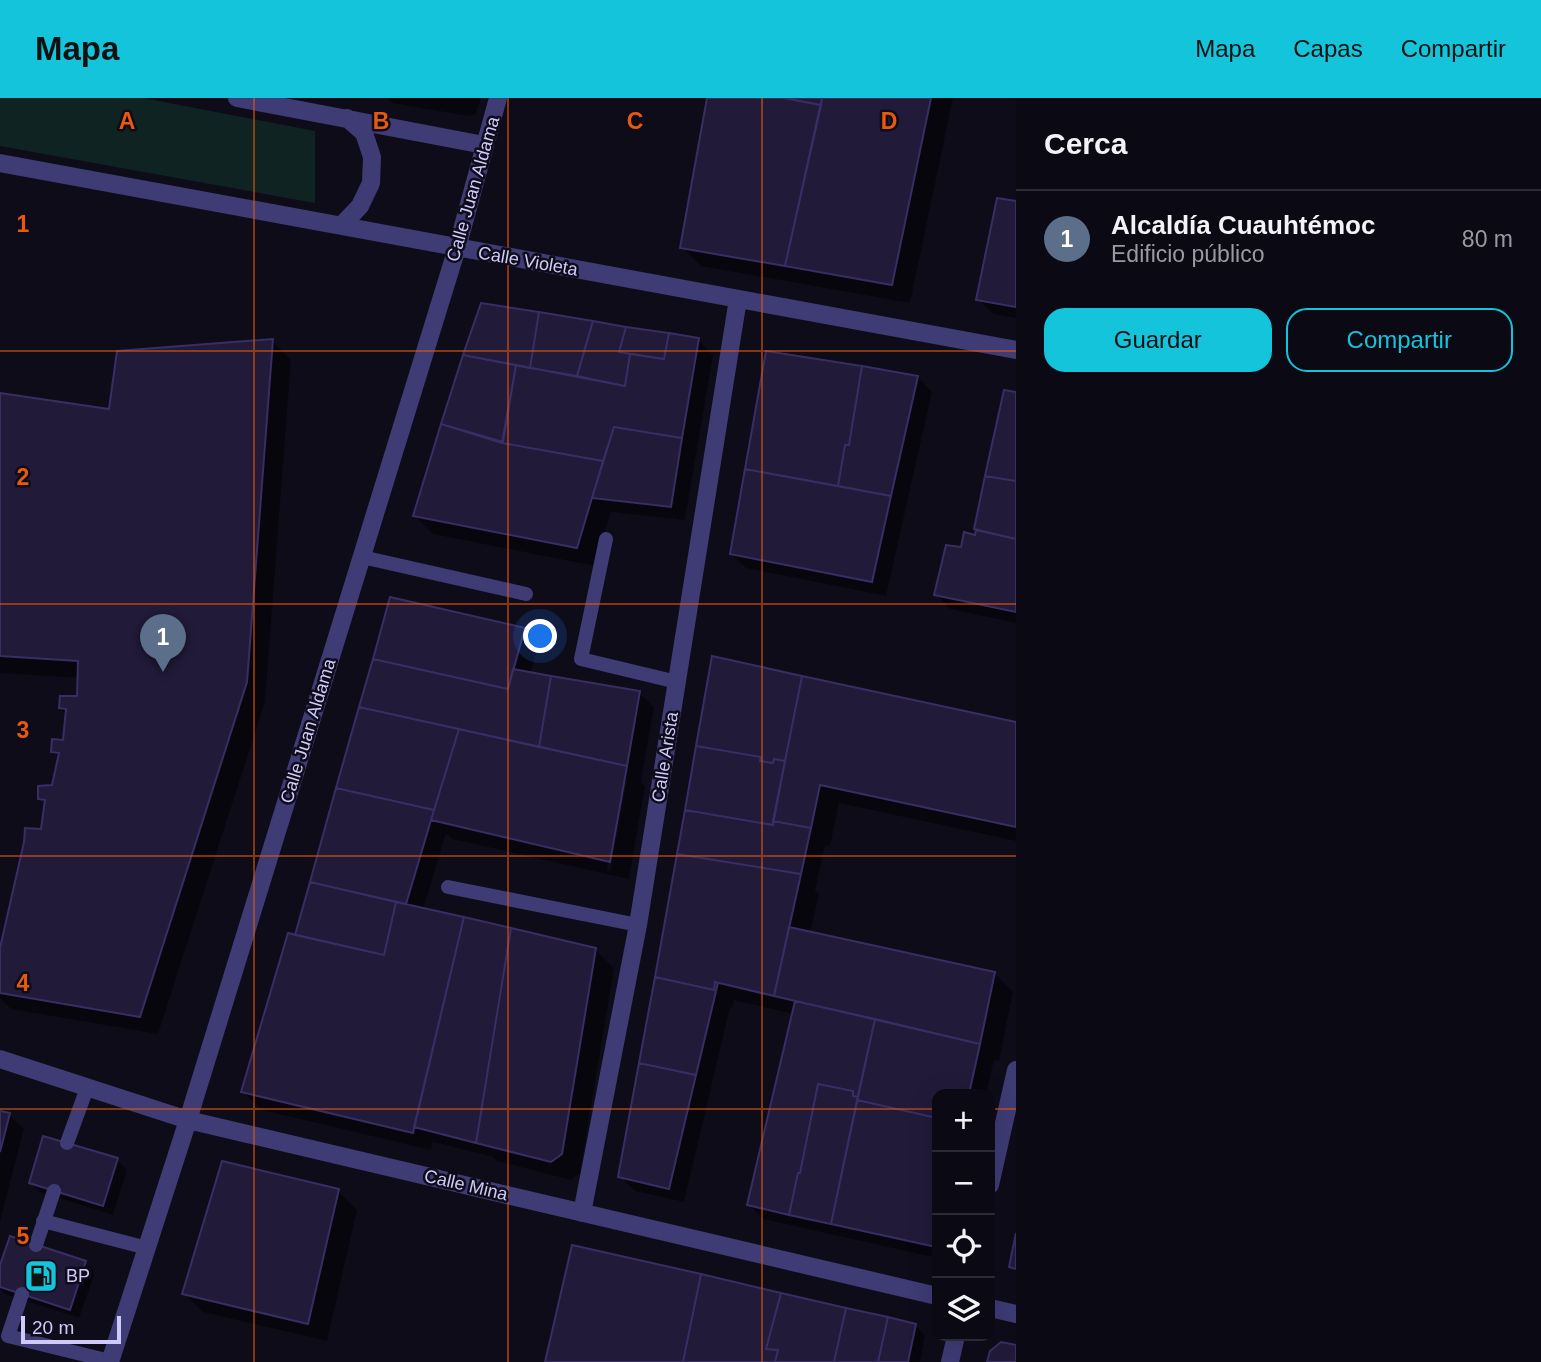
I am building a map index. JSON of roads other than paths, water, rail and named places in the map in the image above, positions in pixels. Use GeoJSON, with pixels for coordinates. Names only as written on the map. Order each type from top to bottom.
{"type":"FeatureCollection","features":[{"type":"Feature","properties":{"kind":"street"},"geometry":{"type":"LineString","coordinates":[[237,98],[484,145]]}},
{"type":"Feature","properties":{"kind":"street","name":"Calle Juan Aldama"},"geometry":{"type":"LineString","coordinates":[[110,1361],[188,1120],[457,248],[498,98]]}},
{"type":"Feature","properties":{"kind":"street"},"geometry":{"type":"LineString","coordinates":[[342,225],[360,206],[370,183],[372,157],[364,134],[347,118]]}},
{"type":"Feature","properties":{"kind":"street","name":"Calle Violeta"},"geometry":{"type":"LineString","coordinates":[[0,163],[1016,350]]}},
{"type":"Feature","properties":{"kind":"street","name":"Calle Arista"},"geometry":{"type":"LineString","coordinates":[[582,1213],[638,925],[738,299]]}},
{"type":"Feature","properties":{"kind":"street","name":"Calle Mina"},"geometry":{"type":"LineString","coordinates":[[0,1059],[188,1120],[932,1295]]}},
{"type":"Feature","properties":{"kind":"street"},"geometry":{"type":"LineString","coordinates":[[995,1163],[1016,1070]]}},
{"type":"Feature","properties":{"kind":"street"},"geometry":{"type":"LineString","coordinates":[[995,1309],[1016,1314]]}},
{"type":"Feature","properties":{"kind":"street"},"geometry":{"type":"LineString","coordinates":[[950,1362],[955,1341]]}},
{"type":"Feature","properties":{"kind":"lane"},"geometry":{"type":"LineString","coordinates":[[606,539],[581,659],[677,682]]}},
{"type":"Feature","properties":{"kind":"lane"},"geometry":{"type":"LineString","coordinates":[[362,557],[527,594]]}},
{"type":"Feature","properties":{"kind":"lane"},"geometry":{"type":"LineString","coordinates":[[448,887],[638,925]]}},
{"type":"Feature","properties":{"kind":"lane"},"geometry":{"type":"LineString","coordinates":[[67,1143],[87,1088]]}},
{"type":"Feature","properties":{"kind":"lane"},"geometry":{"type":"LineString","coordinates":[[36,1245],[54,1191]]}},
{"type":"Feature","properties":{"kind":"lane"},"geometry":{"type":"LineString","coordinates":[[43,1222],[147,1248]]}},
{"type":"Feature","properties":{"kind":"lane"},"geometry":{"type":"LineString","coordinates":[[22,1294],[8,1336],[110,1361]]}},
{"type":"Feature","properties":{"kind":"place","name":"Alcaldía Cuauhtémoc"},"geometry":{"type":"Point","coordinates":[163,672]}},
{"type":"Feature","properties":{"kind":"place","name":"BP"},"geometry":{"type":"Point","coordinates":[41,1276]}}]}
